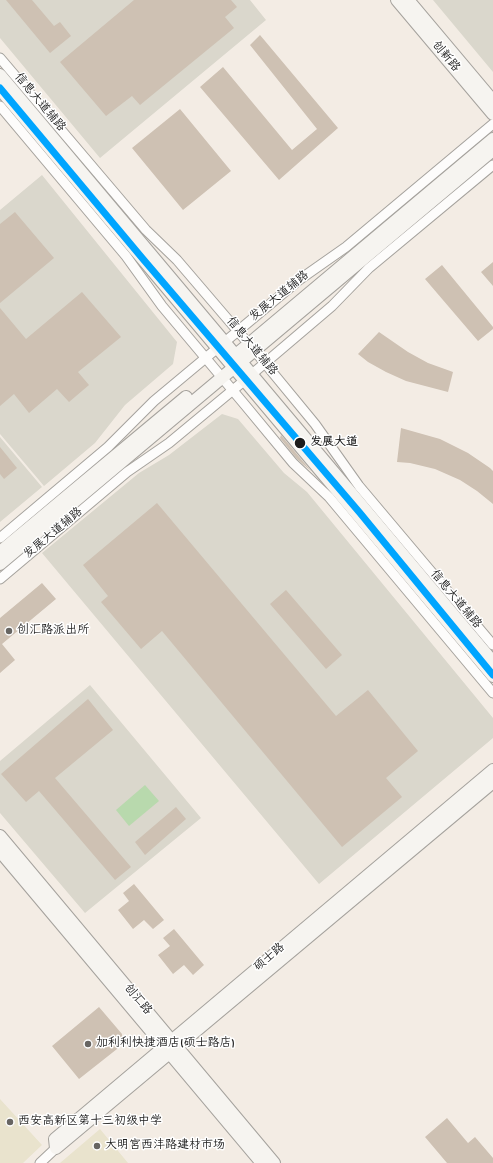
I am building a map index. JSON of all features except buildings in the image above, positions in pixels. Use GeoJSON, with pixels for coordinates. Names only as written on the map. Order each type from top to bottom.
{"type":"FeatureCollection","features":[{"type":"Feature","properties":{"kind":"street","name":"创新路"},"geometry":{"type":"LineString","coordinates":[[397,0],[493,114]]}},
{"type":"Feature","properties":{"kind":"street","name":"创新路"},"geometry":{"type":"LineString","coordinates":[[408,0],[493,101]]}},
{"type":"Feature","properties":{"kind":"street","name":"信息大道辅路"},"geometry":{"type":"LineString","coordinates":[[0,58],[146,230],[177,260],[252,347],[315,424],[359,486],[493,645]]}},
{"type":"Feature","properties":{"kind":"street"},"geometry":{"type":"LineString","coordinates":[[0,75],[493,676]]}},
{"type":"Feature","properties":{"kind":"street"},"geometry":{"type":"LineString","coordinates":[[0,89],[222,345]]}},
{"type":"Feature","properties":{"kind":"street"},"geometry":{"type":"LineString","coordinates":[[0,106],[126,256],[162,306],[293,463],[329,497],[493,693]]}},
{"type":"Feature","properties":{"kind":"street","name":"发展大道辅路"},"geometry":{"type":"LineString","coordinates":[[0,538],[108,448],[154,401],[300,280],[346,247],[493,124]]}},
{"type":"Feature","properties":{"kind":"street"},"geometry":{"type":"LineString","coordinates":[[252,347],[493,139]]}},
{"type":"Feature","properties":{"kind":"street"},"geometry":{"type":"LineString","coordinates":[[0,552],[493,150]]}},
{"type":"Feature","properties":{"kind":"street","name":"发展大道辅路"},"geometry":{"type":"LineString","coordinates":[[0,579],[127,472],[169,443],[233,390],[332,306],[369,268],[493,165]]}},
{"type":"Feature","properties":{"kind":"street"},"geometry":{"type":"LineString","coordinates":[[0,564],[219,374]]}},
{"type":"Feature","properties":{"kind":"street"},"geometry":{"type":"LineString","coordinates":[[248,377],[493,662]]}},
{"type":"Feature","properties":{"kind":"street","name":"硕士路"},"geometry":{"type":"LineString","coordinates":[[40,1163],[171,1047],[493,770]]}},
{"type":"Feature","properties":{"kind":"street","name":"硕士路"},"geometry":{"type":"LineString","coordinates":[[171,1047],[493,782]]}},
{"type":"Feature","properties":{"kind":"street","name":"创汇路"},"geometry":{"type":"LineString","coordinates":[[0,836],[171,1047],[262,1163]]}},
{"type":"Feature","properties":{"kind":"street","name":"创汇路"},"geometry":{"type":"LineString","coordinates":[[0,851],[274,1163]]}},
{"type":"Feature","properties":{"kind":"shaded area"},"geometry":{"type":"Polygon","coordinates":[[[0,0],[250,0],[266,20],[100,158],[0,38],[0,0]]]}},
{"type":"Feature","properties":{"kind":"shaded area"},"geometry":{"type":"Polygon","coordinates":[[[433,0],[493,0],[493,72],[433,0]]]}},
{"type":"Feature","properties":{"kind":"shaded area"},"geometry":{"type":"Polygon","coordinates":[[[42,175],[177,342],[173,364],[125,405],[95,443],[44,486],[0,434],[0,210],[42,175]]]}},
{"type":"Feature","properties":{"kind":"shaded area"},"geometry":{"type":"Polygon","coordinates":[[[222,414],[238,419],[284,473],[307,492],[493,718],[493,738],[319,884],[42,553],[139,473],[169,455],[222,414]]]}},
{"type":"Feature","properties":{"kind":"shaded area"},"geometry":{"type":"Polygon","coordinates":[[[0,437],[42,487],[0,522],[0,437]]]}},
{"type":"Feature","properties":{"kind":"shaded area"},"geometry":{"type":"Polygon","coordinates":[[[90,685],[201,818],[85,913],[0,813],[0,761],[90,685]]]}},
{"type":"Feature","properties":{"kind":"shaded area","name":"西安高新区第十三初级中学"},"geometry":{"type":"Polygon","coordinates":[[[0,1099],[42,1145],[23,1163],[0,1163],[0,1099]]]}},
{"type":"Feature","properties":{"kind":"shaded area","name":"大明宫西沣路建材市场"},"geometry":{"type":"Polygon","coordinates":[[[100,1129],[128,1163],[60,1163],[100,1129]]]}},
{"type":"Feature","properties":{"kind":"green space"},"geometry":{"type":"Polygon","coordinates":[[[145,785],[159,801],[129,826],[116,810],[145,785]]]}},
{"type":"Feature","properties":{"kind":"transit line"},"geometry":{"type":"LineString","coordinates":[[0,88],[143,259],[360,513],[493,675]]}},
{"type":"Feature","properties":{"kind":"place","name":"发展大道"},"geometry":{"type":"Point","coordinates":[300,443]}},
{"type":"Feature","properties":{"kind":"place","name":"创汇路派出所"},"geometry":{"type":"Point","coordinates":[9,631]}},
{"type":"Feature","properties":{"kind":"place","name":"加利利快捷酒店(硕士路店)"},"geometry":{"type":"Point","coordinates":[88,1044]}},
{"type":"Feature","properties":{"kind":"place","name":"西安高新区第十三初级中学"},"geometry":{"type":"Point","coordinates":[10,1122]}},
{"type":"Feature","properties":{"kind":"place","name":"大明宫西沣路建材市场"},"geometry":{"type":"Point","coordinates":[97,1146]}}]}
